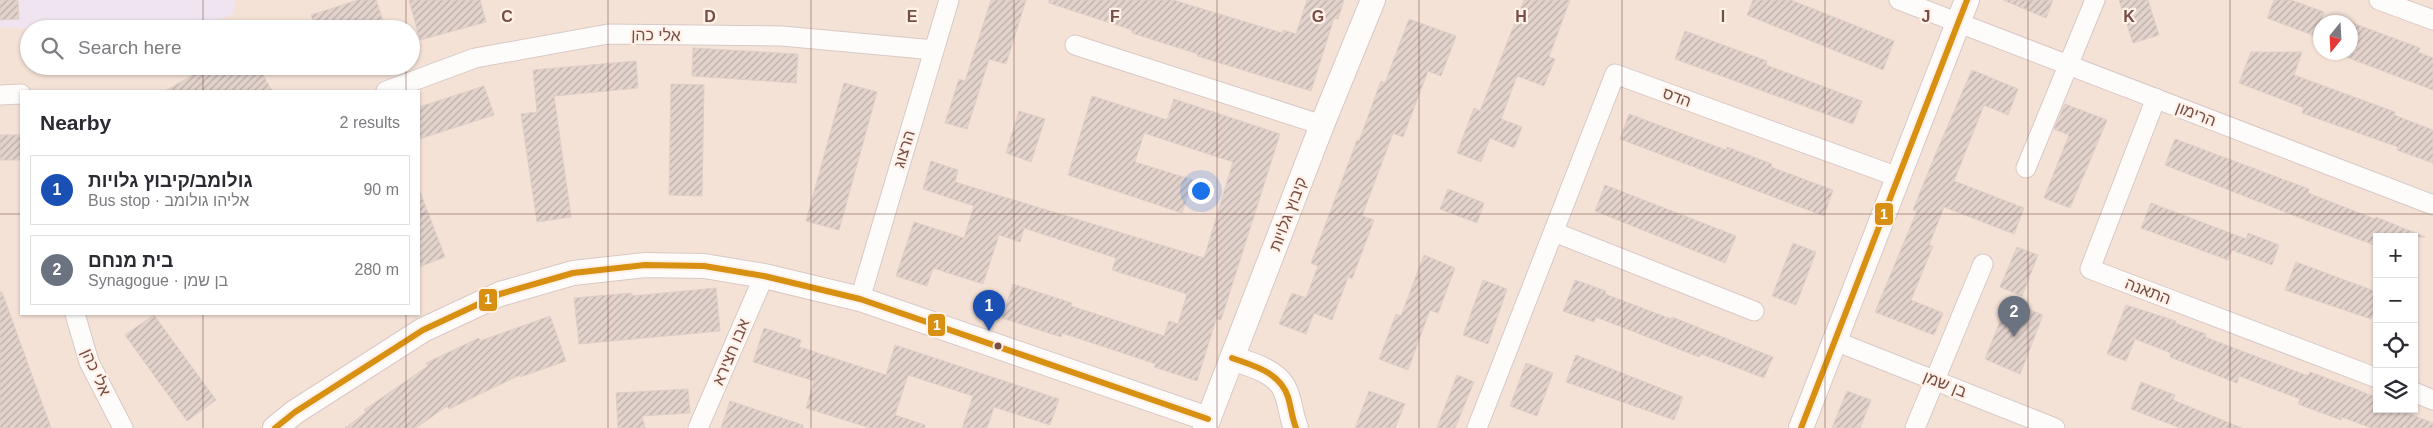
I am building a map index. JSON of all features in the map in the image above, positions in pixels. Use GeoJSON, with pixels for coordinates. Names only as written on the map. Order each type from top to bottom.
{"type":"FeatureCollection","features":[{"type":"Feature","properties":{"kind":"street","name":"הרצוג"},"geometry":{"type":"LineString","coordinates":[[860,299],[949,0]]}},
{"type":"Feature","properties":{"kind":"street","name":"קיבוץ גלויות"},"geometry":{"type":"LineString","coordinates":[[1206,423],[1322,125],[1373,0]]}},
{"type":"Feature","properties":{"kind":"street","name":"הרימון"},"geometry":{"type":"LineString","coordinates":[[1899,0],[2433,204]]}},
{"type":"Feature","properties":{"kind":"street"},"geometry":{"type":"LineString","coordinates":[[1801,428],[1967,0]]}},
{"type":"Feature","properties":{"kind":"street"},"geometry":{"type":"LineString","coordinates":[[2026,168],[2095,0]]}},
{"type":"Feature","properties":{"kind":"street"},"geometry":{"type":"LineString","coordinates":[[2379,0],[2433,20]]}},
{"type":"Feature","properties":{"kind":"street","name":"אלי כהן"},"geometry":{"type":"LineString","coordinates":[[389,90],[475,58],[608,34],[782,36],[934,50]]}},
{"type":"Feature","properties":{"kind":"street"},"geometry":{"type":"LineString","coordinates":[[1076,45],[1322,125]]}},
{"type":"Feature","properties":{"kind":"street","name":"הדס"},"geometry":{"type":"LineString","coordinates":[[1477,428],[1615,74],[1898,176]]}},
{"type":"Feature","properties":{"kind":"street"},"geometry":{"type":"LineString","coordinates":[[0,95],[20,94]]}},
{"type":"Feature","properties":{"kind":"street","name":"התאנה"},"geometry":{"type":"LineString","coordinates":[[2156,98],[2090,269],[2373,376]]}},
{"type":"Feature","properties":{"kind":"street"},"geometry":{"type":"LineString","coordinates":[[1554,232],[1754,311]]}},
{"type":"Feature","properties":{"kind":"street"},"geometry":{"type":"LineString","coordinates":[[1915,428],[1983,264]]}},
{"type":"Feature","properties":{"kind":"street"},"geometry":{"type":"LineString","coordinates":[[275,428],[296,412],[423,330],[500,294],[573,273],[645,265],[704,266],[764,276],[860,299],[1206,423]]}},
{"type":"Feature","properties":{"kind":"street","name":"אבו חצירא"},"geometry":{"type":"LineString","coordinates":[[698,428],[764,276]]}},
{"type":"Feature","properties":{"kind":"street","name":"אלי כהן"},"geometry":{"type":"LineString","coordinates":[[75,315],[88,362],[123,428]]}},
{"type":"Feature","properties":{"kind":"street","name":"בן שמן"},"geometry":{"type":"LineString","coordinates":[[1835,341],[1935,380],[2025,422],[2055,428]]}},
{"type":"Feature","properties":{"kind":"street"},"geometry":{"type":"LineString","coordinates":[[1232,358],[1274,376],[1284,387],[1291,417],[1296,428]]}},
{"type":"Feature","properties":{"kind":"street"},"geometry":{"type":"LineString","coordinates":[[2418,394],[2433,400]]}},
{"type":"Feature","properties":{"kind":"shaded area"},"geometry":{"type":"Polygon","coordinates":[[[0,0],[2433,0],[2433,428],[0,428],[0,0]]]}},
{"type":"Feature","properties":{"kind":"shaded area"},"geometry":{"type":"Polygon","coordinates":[[[0,0],[236,0],[232,15],[217,20],[20,20],[20,28],[0,27],[0,0]]]}},
{"type":"Feature","properties":{"kind":"building"},"geometry":{"type":"Polygon","coordinates":[[[0,0],[18,0],[19,19],[0,20],[0,0]]]}},
{"type":"Feature","properties":{"kind":"building"},"geometry":{"type":"Polygon","coordinates":[[[358,0],[376,0],[383,20],[313,20],[311,15],[358,0]]]}},
{"type":"Feature","properties":{"kind":"building"},"geometry":{"type":"Polygon","coordinates":[[[409,0],[480,0],[486,22],[420,40],[420,20],[414,20],[409,0]]]}},
{"type":"Feature","properties":{"kind":"building"},"geometry":{"type":"Polygon","coordinates":[[[991,0],[1026,0],[1006,64],[989,59],[967,129],[945,123],[959,79],[965,81],[991,0]]]}},
{"type":"Feature","properties":{"kind":"building"},"geometry":{"type":"Polygon","coordinates":[[[1049,0],[1173,0],[1282,33],[1283,30],[1296,34],[1307,0],[1344,0],[1338,19],[1334,18],[1311,91],[1197,56],[1198,54],[1132,33],[1132,30],[1049,3],[1049,0]]]}},
{"type":"Feature","properties":{"kind":"building"},"geometry":{"type":"Polygon","coordinates":[[[1524,0],[1570,0],[1549,57],[1555,59],[1544,86],[1517,76],[1501,119],[1522,127],[1514,148],[1490,138],[1481,162],[1457,153],[1474,108],[1480,111],[1524,0]]]}},
{"type":"Feature","properties":{"kind":"building"},"geometry":{"type":"Polygon","coordinates":[[[1753,0],[1791,0],[1894,41],[1883,70],[1747,15],[1753,0]]]}},
{"type":"Feature","properties":{"kind":"building"},"geometry":{"type":"Polygon","coordinates":[[[2003,0],[2053,0],[2046,18],[2003,0]]]}},
{"type":"Feature","properties":{"kind":"building"},"geometry":{"type":"Polygon","coordinates":[[[2119,0],[2148,0],[2159,35],[2133,43],[2119,0]]]}},
{"type":"Feature","properties":{"kind":"building"},"geometry":{"type":"Polygon","coordinates":[[[2274,0],[2291,0],[2324,12],[2323,15],[2313,15],[2313,35],[2267,18],[2274,0]]]}},
{"type":"Feature","properties":{"kind":"building"},"geometry":{"type":"Polygon","coordinates":[[[1409,19],[1456,36],[1441,76],[1428,71],[1403,137],[1393,133],[1362,216],[1374,220],[1352,279],[1348,277],[1332,320],[1314,313],[1306,334],[1279,324],[1292,293],[1306,298],[1318,266],[1311,263],[1357,140],[1359,141],[1381,81],[1385,83],[1409,19]]]}},
{"type":"Feature","properties":{"kind":"building"},"geometry":{"type":"Polygon","coordinates":[[[2358,25],[2420,48],[2418,52],[2433,58],[2433,90],[2354,60],[2358,60],[2358,25]]]}},
{"type":"Feature","properties":{"kind":"building"},"geometry":{"type":"Polygon","coordinates":[[[1685,31],[1767,61],[1766,65],[1862,101],[1853,124],[1675,59],[1685,31]]]}},
{"type":"Feature","properties":{"kind":"building"},"geometry":{"type":"Polygon","coordinates":[[[693,48],[798,54],[796,83],[692,76],[693,48]]]}},
{"type":"Feature","properties":{"kind":"building"},"geometry":{"type":"Polygon","coordinates":[[[2251,52],[2302,52],[2294,75],[2395,112],[2394,115],[2433,130],[2433,163],[2397,150],[2398,147],[2302,113],[2304,108],[2239,83],[2251,52]]]}},
{"type":"Feature","properties":{"kind":"building"},"geometry":{"type":"Polygon","coordinates":[[[636,61],[638,88],[554,96],[571,217],[537,222],[521,114],[537,112],[533,70],[636,61]]]}},
{"type":"Feature","properties":{"kind":"building"},"geometry":{"type":"Polygon","coordinates":[[[1972,70],[2018,89],[2008,115],[1984,105],[1954,181],[2024,208],[2014,234],[1944,207],[1929,245],[1933,246],[1911,300],[1943,313],[1934,335],[1875,312],[1917,211],[1913,210],[1972,70]]]}},
{"type":"Feature","properties":{"kind":"building"},"geometry":{"type":"Polygon","coordinates":[[[193,75],[263,75],[271,90],[167,90],[193,75]]]}},
{"type":"Feature","properties":{"kind":"building"},"geometry":{"type":"Polygon","coordinates":[[[844,83],[877,92],[839,230],[806,221],[844,83]]]}},
{"type":"Feature","properties":{"kind":"building"},"geometry":{"type":"Polygon","coordinates":[[[671,84],[704,85],[702,196],[669,195],[671,84]]]}},
{"type":"Feature","properties":{"kind":"building"},"geometry":{"type":"Polygon","coordinates":[[[484,86],[494,115],[420,139],[420,107],[484,86]]]}},
{"type":"Feature","properties":{"kind":"building"},"geometry":{"type":"Polygon","coordinates":[[[1092,96],[1167,120],[1174,99],[1280,134],[1221,320],[1216,319],[1197,381],[1154,367],[1156,364],[1062,333],[1061,337],[1002,318],[1013,284],[1072,303],[1071,306],[1164,336],[1169,321],[1178,324],[1187,294],[1112,270],[1116,258],[1024,228],[1020,242],[999,235],[983,284],[933,268],[927,286],[896,276],[914,222],[964,238],[974,206],[923,189],[931,161],[958,170],[955,182],[1204,258],[1233,162],[1144,133],[1135,162],[1193,180],[1182,213],[1068,175],[1092,96]]]}},
{"type":"Feature","properties":{"kind":"building"},"geometry":{"type":"Polygon","coordinates":[[[2065,104],[2107,120],[2070,208],[2044,198],[2069,135],[2054,129],[2065,104]]]}},
{"type":"Feature","properties":{"kind":"building"},"geometry":{"type":"Polygon","coordinates":[[[1019,111],[1045,119],[1031,162],[1006,153],[1019,111]]]}},
{"type":"Feature","properties":{"kind":"building"},"geometry":{"type":"Polygon","coordinates":[[[1629,114],[1726,150],[1727,147],[1772,164],[1771,167],[1833,190],[1824,216],[1620,139],[1629,114]]]}},
{"type":"Feature","properties":{"kind":"building"},"geometry":{"type":"Polygon","coordinates":[[[0,135],[20,135],[20,160],[0,160],[0,135]]]}},
{"type":"Feature","properties":{"kind":"building"},"geometry":{"type":"Polygon","coordinates":[[[2175,139],[2309,189],[2308,193],[2415,233],[2373,233],[2373,245],[2165,165],[2175,139]]]}},
{"type":"Feature","properties":{"kind":"building"},"geometry":{"type":"Polygon","coordinates":[[[1605,185],[1736,236],[1725,263],[1595,211],[1605,185]]]}},
{"type":"Feature","properties":{"kind":"building"},"geometry":{"type":"Polygon","coordinates":[[[1448,189],[1484,203],[1477,223],[1440,209],[1448,189]]]}},
{"type":"Feature","properties":{"kind":"building"},"geometry":{"type":"Polygon","coordinates":[[[420,192],[445,257],[420,267],[420,192]]]}},
{"type":"Feature","properties":{"kind":"building"},"geometry":{"type":"Polygon","coordinates":[[[2151,203],[2246,239],[2248,233],[2279,245],[2272,265],[2232,250],[2228,260],[2141,228],[2151,203]]]}},
{"type":"Feature","properties":{"kind":"building"},"geometry":{"type":"Polygon","coordinates":[[[1793,243],[1816,252],[1796,305],[1772,296],[1793,243]]]}},
{"type":"Feature","properties":{"kind":"building"},"geometry":{"type":"Polygon","coordinates":[[[2017,247],[2038,255],[2022,296],[2000,287],[2017,247]]]}},
{"type":"Feature","properties":{"kind":"building"},"geometry":{"type":"Polygon","coordinates":[[[1424,255],[1455,268],[1438,313],[1430,310],[1408,370],[1379,359],[1396,314],[1401,316],[1424,255]]]}},
{"type":"Feature","properties":{"kind":"building"},"geometry":{"type":"Polygon","coordinates":[[[2296,262],[2373,291],[2373,314],[2371,319],[2285,290],[2296,262]]]}},
{"type":"Feature","properties":{"kind":"building"},"geometry":{"type":"Polygon","coordinates":[[[1483,280],[1507,289],[1488,344],[1463,335],[1483,280]]]}},
{"type":"Feature","properties":{"kind":"building"},"geometry":{"type":"Polygon","coordinates":[[[1575,280],[1606,291],[1605,294],[1671,319],[1672,317],[1773,357],[1764,378],[1701,354],[1699,357],[1596,317],[1594,322],[1563,311],[1575,280]]]}},
{"type":"Feature","properties":{"kind":"building"},"geometry":{"type":"Polygon","coordinates":[[[716,288],[720,331],[579,344],[574,298],[632,293],[632,296],[716,288]]]}},
{"type":"Feature","properties":{"kind":"building"},"geometry":{"type":"Polygon","coordinates":[[[0,292],[2,292],[51,428],[0,428],[0,292]]]}},
{"type":"Feature","properties":{"kind":"building"},"geometry":{"type":"Polygon","coordinates":[[[2008,301],[2043,315],[2020,374],[1985,359],[2008,301]]]}},
{"type":"Feature","properties":{"kind":"building"},"geometry":{"type":"Polygon","coordinates":[[[2126,305],[2176,321],[2175,323],[2206,334],[2205,337],[2308,376],[2310,372],[2373,396],[2373,413],[2407,413],[2433,423],[2433,428],[2371,428],[2342,417],[2341,420],[2298,404],[2300,399],[2239,376],[2237,383],[2170,357],[2171,353],[2135,339],[2126,361],[2107,354],[2126,305]]]}},
{"type":"Feature","properties":{"kind":"building"},"geometry":{"type":"Polygon","coordinates":[[[154,315],[216,400],[187,421],[125,335],[154,315]]]}},
{"type":"Feature","properties":{"kind":"building"},"geometry":{"type":"Polygon","coordinates":[[[550,316],[566,361],[520,377],[520,375],[449,409],[447,406],[416,428],[345,428],[366,412],[364,410],[428,366],[426,363],[479,338],[480,341],[550,316]]]}},
{"type":"Feature","properties":{"kind":"building"},"geometry":{"type":"Polygon","coordinates":[[[764,328],[801,340],[799,347],[886,375],[895,345],[1059,399],[1050,425],[994,407],[987,428],[962,428],[973,396],[908,375],[895,415],[925,425],[925,428],[870,428],[806,408],[814,381],[753,362],[764,328]]]}},
{"type":"Feature","properties":{"kind":"building"},"geometry":{"type":"Polygon","coordinates":[[[1576,355],[1683,397],[1674,420],[1566,382],[1576,355]]]}},
{"type":"Feature","properties":{"kind":"building"},"geometry":{"type":"Polygon","coordinates":[[[1526,363],[1553,373],[1537,416],[1510,406],[1526,363]]]}},
{"type":"Feature","properties":{"kind":"building"},"geometry":{"type":"Polygon","coordinates":[[[1457,375],[1474,382],[1455,428],[1437,428],[1457,375]]]}},
{"type":"Feature","properties":{"kind":"building"},"geometry":{"type":"Polygon","coordinates":[[[2141,382],[2175,395],[2173,400],[2242,428],[2180,428],[2131,409],[2141,382]]]}},
{"type":"Feature","properties":{"kind":"building"},"geometry":{"type":"Polygon","coordinates":[[[688,389],[690,413],[642,416],[645,428],[618,428],[616,393],[688,389]]]}},
{"type":"Feature","properties":{"kind":"building"},"geometry":{"type":"Polygon","coordinates":[[[1369,391],[1405,404],[1395,428],[1355,428],[1369,391]]]}},
{"type":"Feature","properties":{"kind":"building"},"geometry":{"type":"Polygon","coordinates":[[[1847,391],[1871,400],[1860,428],[1832,428],[1847,391]]]}},
{"type":"Feature","properties":{"kind":"building"},"geometry":{"type":"Polygon","coordinates":[[[730,401],[803,425],[803,428],[721,428],[730,401]]]}},
{"type":"Feature","properties":{"kind":"transit line","name":"1"},"geometry":{"type":"LineString","coordinates":[[1801,428],[1967,0]]}},
{"type":"Feature","properties":{"kind":"transit line","name":"1"},"geometry":{"type":"LineString","coordinates":[[275,428],[295,412],[423,330],[500,294],[573,273],[645,265],[704,266],[764,276],[860,299],[1208,419]]}},
{"type":"Feature","properties":{"kind":"transit line","name":"1"},"geometry":{"type":"LineString","coordinates":[[1232,358],[1265,371],[1279,381],[1288,397],[1296,428]]}},
{"type":"Feature","properties":{"kind":"place","name":"גולומב/קיבוץ גלויות"},"geometry":{"type":"Point","coordinates":[989,331]}},
{"type":"Feature","properties":{"kind":"place","name":"בית מנחם"},"geometry":{"type":"Point","coordinates":[2014,337]}}]}
